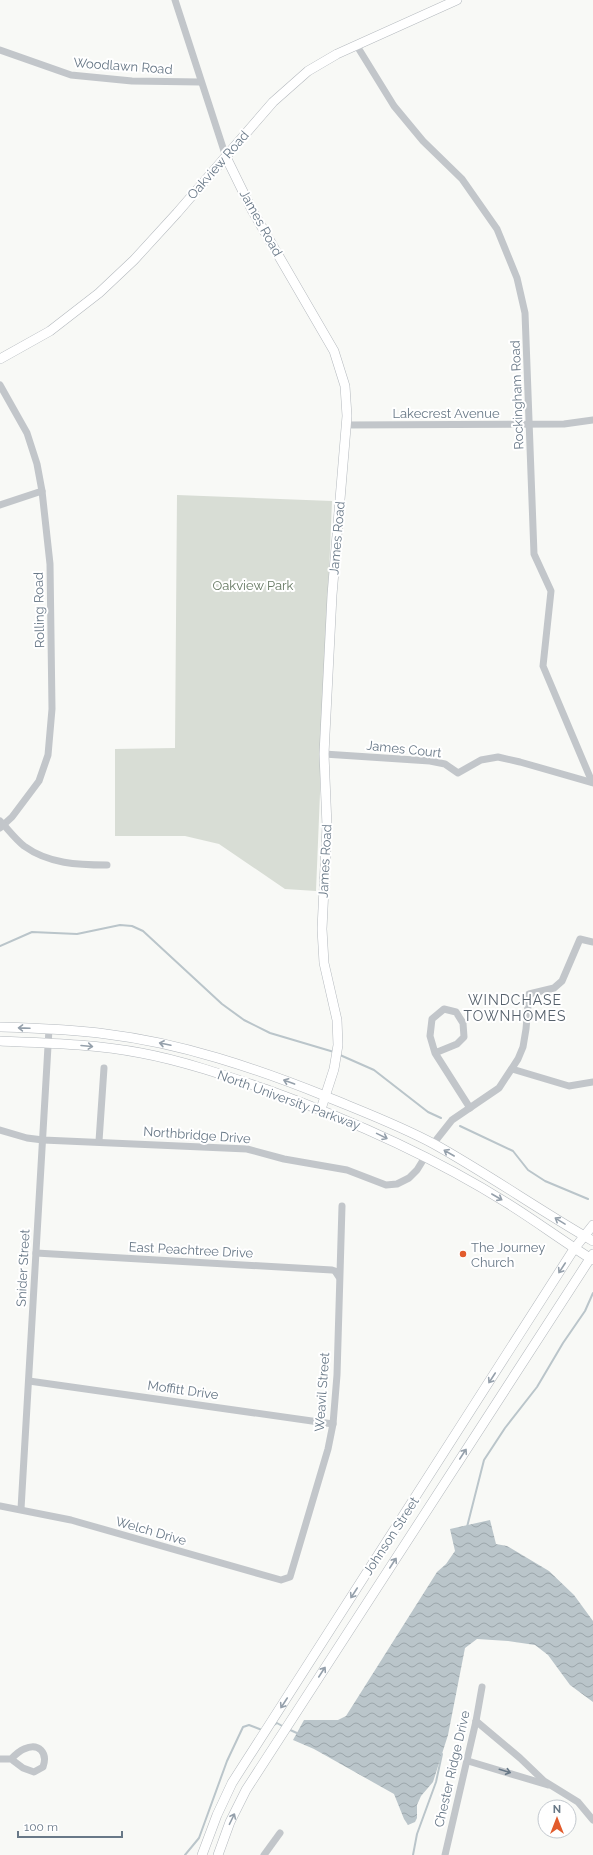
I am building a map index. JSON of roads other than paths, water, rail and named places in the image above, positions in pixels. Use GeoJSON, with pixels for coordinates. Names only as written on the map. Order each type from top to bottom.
{"type":"FeatureCollection","features":[{"type":"Feature","properties":{"kind":"main road","name":"Oakview Road"},"geometry":{"type":"LineString","coordinates":[[0,359],[50,331],[99,293],[134,260],[226,157],[269,106],[294,82],[322,62],[457,0]]}},
{"type":"Feature","properties":{"kind":"main road","name":"James Road"},"geometry":{"type":"LineString","coordinates":[[226,157],[252,210],[334,351],[345,386],[346,425],[332,595],[324,754],[327,826],[322,942],[325,972],[336,1011],[338,1033],[336,1060],[321,1109]]}},
{"type":"Feature","properties":{"kind":"main road","name":"North University Parkway"},"geometry":{"type":"LineString","coordinates":[[0,1027],[105,1033],[168,1045],[266,1074],[325,1096],[433,1144],[593,1241]]}},
{"type":"Feature","properties":{"kind":"main road","name":"North University Parkway"},"geometry":{"type":"LineString","coordinates":[[0,1041],[98,1047],[142,1053],[238,1079],[321,1109],[350,1121],[425,1157],[508,1203],[574,1249],[592,1257]]}},
{"type":"Feature","properties":{"kind":"main road","name":"Johnson Street"},"geometry":{"type":"LineString","coordinates":[[202,1855],[217,1815],[232,1783],[574,1249],[593,1225]]}},
{"type":"Feature","properties":{"kind":"main road","name":"Johnson Street"},"geometry":{"type":"LineString","coordinates":[[218,1855],[230,1822],[246,1790],[592,1257]]}},
{"type":"Feature","properties":{"kind":"street","name":"James Road"},"geometry":{"type":"LineString","coordinates":[[175,0],[200,82],[205,92],[226,157]]}},
{"type":"Feature","properties":{"kind":"street","name":"Rockingham Road"},"geometry":{"type":"LineString","coordinates":[[357,46],[394,106],[424,141],[462,179],[483,207],[503,242],[517,278],[525,313],[534,554],[551,591],[542,666],[592,782]]}},
{"type":"Feature","properties":{"kind":"street","name":"Woodlawn Road"},"geometry":{"type":"LineString","coordinates":[[0,50],[71,75],[132,81],[200,82]]}},
{"type":"Feature","properties":{"kind":"street","name":"Rolling Road"},"geometry":{"type":"LineString","coordinates":[[0,385],[27,433],[37,464],[42,492],[50,564],[52,618],[52,731],[48,755],[39,781],[12,817],[1,825]]}},
{"type":"Feature","properties":{"kind":"street","name":"Lakecrest Avenue"},"geometry":{"type":"LineString","coordinates":[[346,425],[564,424],[593,420]]}},
{"type":"Feature","properties":{"kind":"street"},"geometry":{"type":"LineString","coordinates":[[0,505],[42,492]]}},
{"type":"Feature","properties":{"kind":"street","name":"James Court"},"geometry":{"type":"LineString","coordinates":[[324,754],[430,761],[445,764],[458,773],[481,760],[498,758],[520,762],[592,782]]}},
{"type":"Feature","properties":{"kind":"street"},"geometry":{"type":"LineString","coordinates":[[1,825],[23,846],[44,857],[65,863],[107,865]]}},
{"type":"Feature","properties":{"kind":"street"},"geometry":{"type":"LineString","coordinates":[[433,1144],[452,1120],[499,1088],[512,1069],[523,1047],[529,994],[554,988],[562,981],[580,939],[593,942]]}},
{"type":"Feature","properties":{"kind":"street"},"geometry":{"type":"LineString","coordinates":[[435,1053],[457,1044],[464,1036],[463,1024],[456,1012],[444,1009],[432,1019],[430,1036],[435,1053],[470,1108]]}},
{"type":"Feature","properties":{"kind":"street","name":"Snider Street"},"geometry":{"type":"LineString","coordinates":[[21,1509],[49,1029]]}},
{"type":"Feature","properties":{"kind":"street"},"geometry":{"type":"LineString","coordinates":[[99,1141],[104,1068]]}},
{"type":"Feature","properties":{"kind":"street"},"geometry":{"type":"LineString","coordinates":[[512,1069],[570,1086],[593,1082]]}},
{"type":"Feature","properties":{"kind":"street","name":"Northbridge Drive"},"geometry":{"type":"LineString","coordinates":[[0,1130],[27,1138],[43,1140],[99,1141],[247,1149],[284,1159],[347,1170],[386,1185],[397,1184],[409,1178],[417,1170],[425,1157]]}},
{"type":"Feature","properties":{"kind":"street","name":"Weavil Street"},"geometry":{"type":"LineString","coordinates":[[292,1574],[328,1449],[333,1424],[337,1376],[342,1206]]}},
{"type":"Feature","properties":{"kind":"street","name":"East Peachtree Drive"},"geometry":{"type":"LineString","coordinates":[[36,1253],[332,1270],[336,1271],[339,1277]]}},
{"type":"Feature","properties":{"kind":"street","name":"Moffitt Drive"},"geometry":{"type":"LineString","coordinates":[[29,1381],[333,1424]]}},
{"type":"Feature","properties":{"kind":"street","name":"Welch Drive"},"geometry":{"type":"LineString","coordinates":[[0,1506],[71,1520],[281,1580],[287,1580],[292,1574]]}},
{"type":"Feature","properties":{"kind":"street","name":"Chester Ridge Drive"},"geometry":{"type":"LineString","coordinates":[[446,1855],[468,1760],[482,1687]]}},
{"type":"Feature","properties":{"kind":"street"},"geometry":{"type":"LineString","coordinates":[[476,1721],[520,1758],[544,1781],[578,1802],[593,1820]]}},
{"type":"Feature","properties":{"kind":"street"},"geometry":{"type":"LineString","coordinates":[[0,1759],[11,1759],[23,1768],[34,1772],[43,1767],[45,1759],[43,1751],[40,1748],[31,1747],[21,1750],[11,1759]]}},
{"type":"Feature","properties":{"kind":"street"},"geometry":{"type":"LineString","coordinates":[[468,1760],[552,1786]]}},
{"type":"Feature","properties":{"kind":"street"},"geometry":{"type":"LineString","coordinates":[[264,1855],[280,1833]]}},
{"type":"Feature","properties":{"kind":"water"},"geometry":{"type":"Polygon","coordinates":[[[490,1520],[496,1544],[507,1546],[549,1571],[574,1595],[593,1621],[593,1702],[570,1685],[548,1655],[535,1645],[508,1641],[477,1639],[465,1648],[448,1735],[433,1782],[421,1796],[417,1805],[417,1818],[415,1822],[408,1825],[394,1794],[314,1749],[293,1740],[304,1720],[338,1720],[346,1716],[437,1572],[446,1564],[455,1551],[450,1529],[490,1520]]]}},
{"type":"Feature","properties":{"kind":"waterway"},"geometry":{"type":"LineString","coordinates":[[0,946],[32,932],[77,934],[120,925],[132,926],[143,931],[222,1004],[244,1020],[270,1033],[334,1052]]}},
{"type":"Feature","properties":{"kind":"waterway"},"geometry":{"type":"LineString","coordinates":[[340,1055],[374,1070],[428,1112],[441,1118]]}},
{"type":"Feature","properties":{"kind":"waterway"},"geometry":{"type":"LineString","coordinates":[[460,1126],[513,1151],[528,1170],[545,1181],[588,1199]]}},
{"type":"Feature","properties":{"kind":"waterway"},"geometry":{"type":"LineString","coordinates":[[467,1527],[484,1460],[505,1428],[537,1387],[563,1343],[585,1311],[593,1293]]}},
{"type":"Feature","properties":{"kind":"waterway"},"geometry":{"type":"LineString","coordinates":[[274,1725],[277,1723],[284,1727]]}},
{"type":"Feature","properties":{"kind":"waterway"},"geometry":{"type":"LineString","coordinates":[[185,1855],[199,1838],[227,1761],[243,1727],[249,1725],[262,1730]]}},
{"type":"Feature","properties":{"kind":"waterway"},"geometry":{"type":"LineString","coordinates":[[288,1729],[299,1734]]}},
{"type":"Feature","properties":{"kind":"waterway"},"geometry":{"type":"LineString","coordinates":[[413,1855],[417,1834],[436,1782],[442,1754]]}},
{"type":"Feature","properties":{"kind":"place","name":"The Journey Church"},"geometry":{"type":"Point","coordinates":[463,1254]}},
{"type":"Feature","properties":{"kind":"district","name":"WINDCHASE TOWNHOMES"},"geometry":{"type":"Point","coordinates":[515,1008]}},
{"type":"Feature","properties":{"kind":"park label","name":"Oakview Park"},"geometry":{"type":"Point","coordinates":[253,585]}}]}
